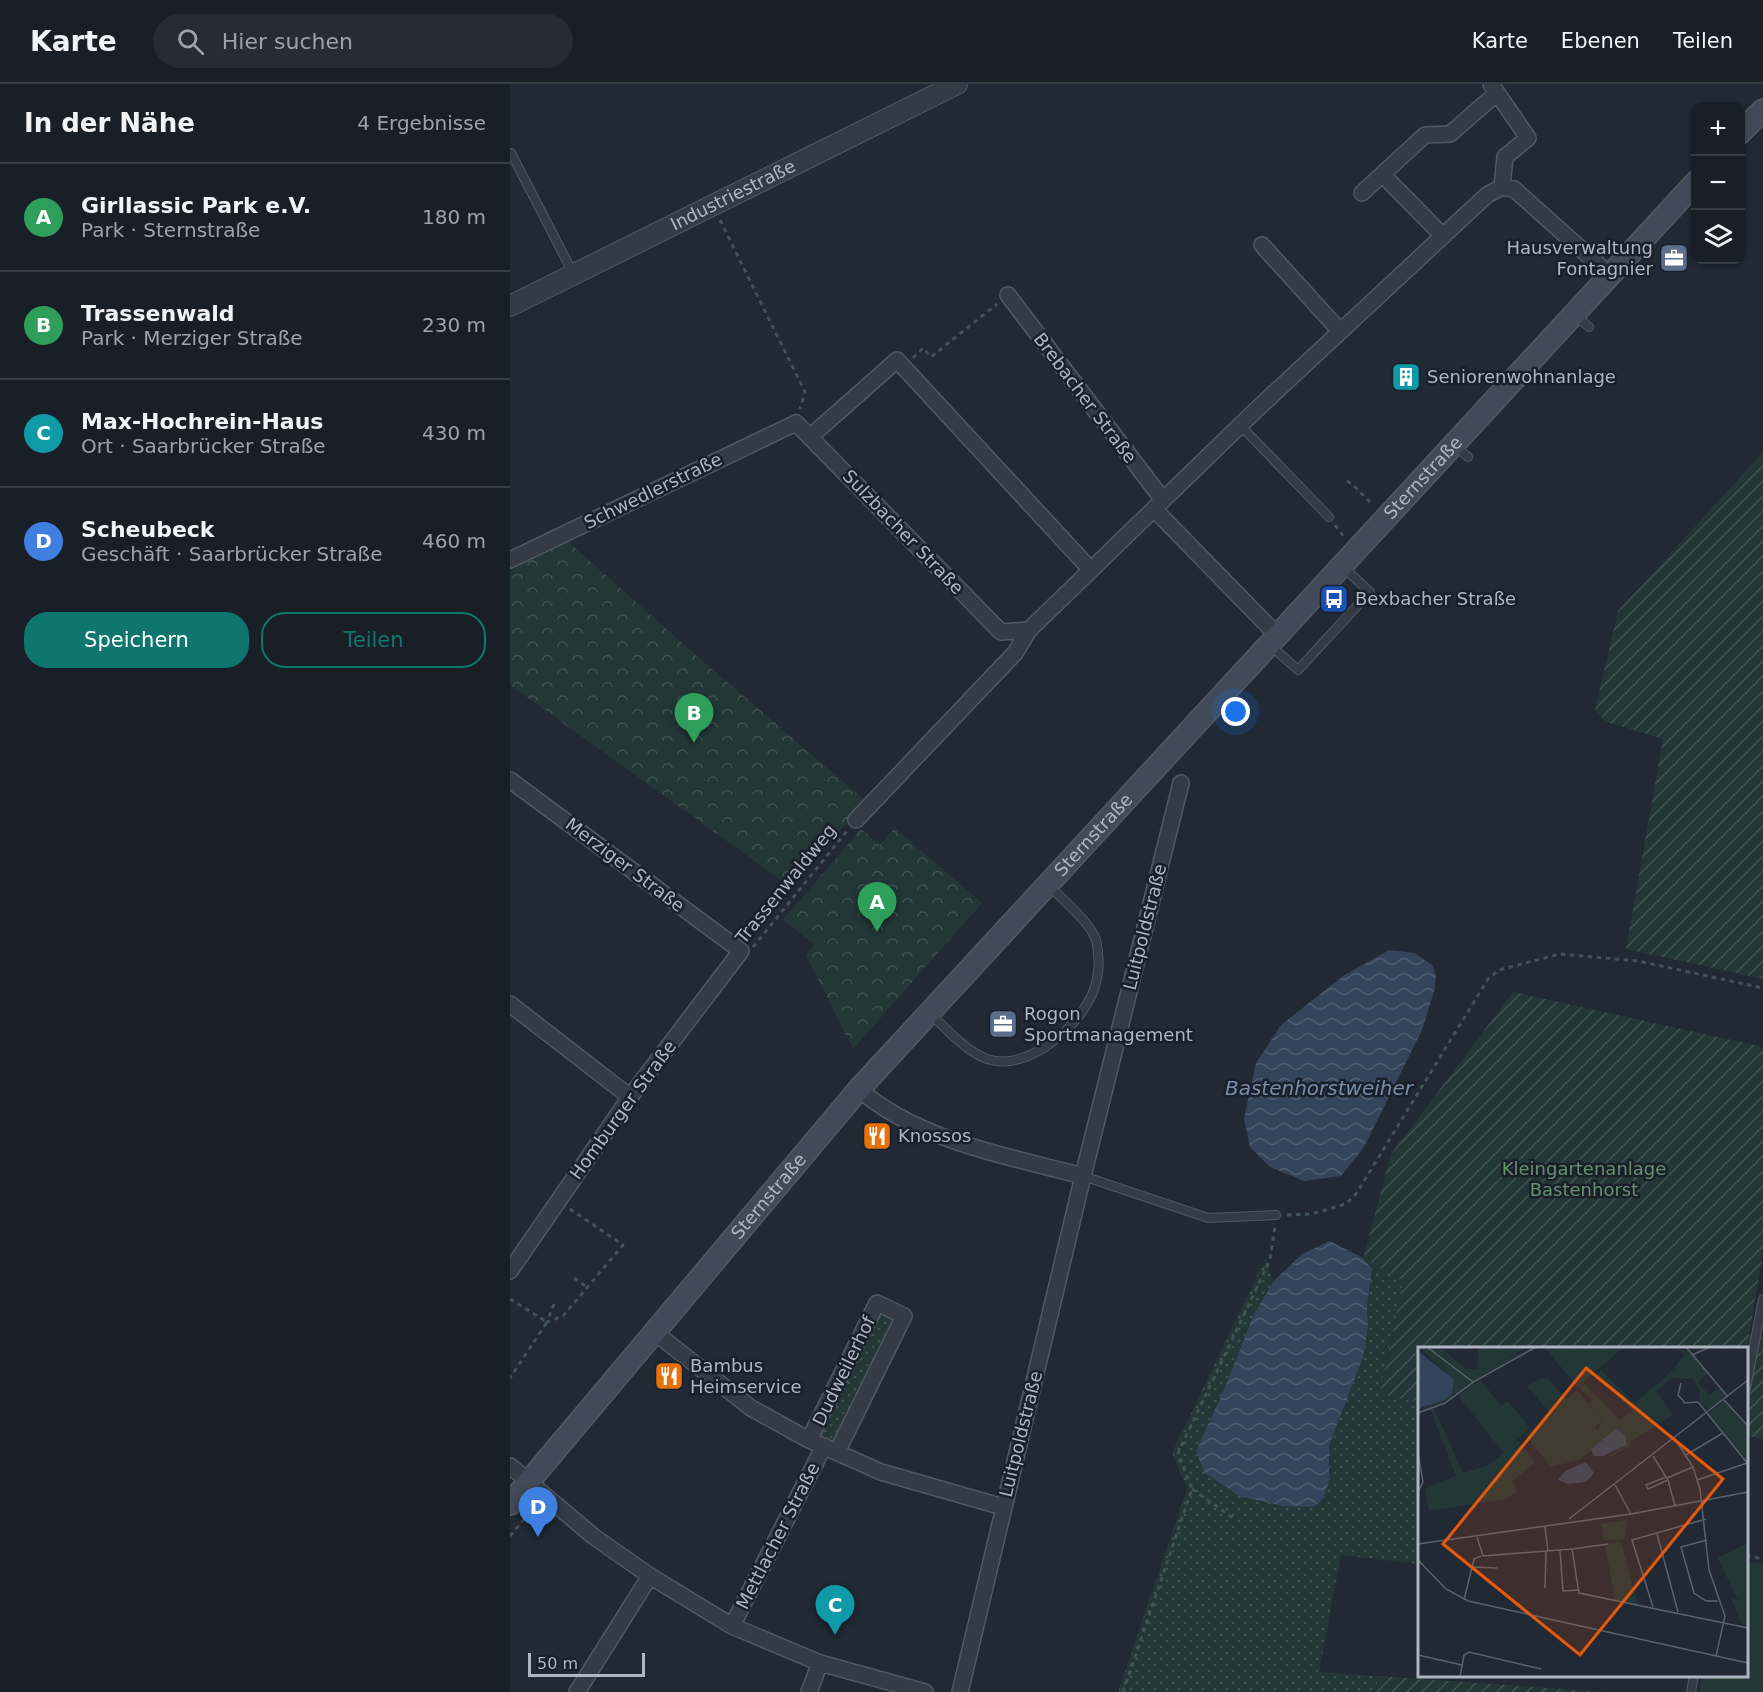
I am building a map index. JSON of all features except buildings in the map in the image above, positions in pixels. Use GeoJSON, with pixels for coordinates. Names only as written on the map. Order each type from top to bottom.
{"type":"FeatureCollection","features":[{"type":"Feature","properties":{"kind":"main road"},"geometry":{"type":"LineString","coordinates":[[1745,128],[1761,110]]}},
{"type":"Feature","properties":{"kind":"main road","name":"Sternstraße"},"geometry":{"type":"LineString","coordinates":[[510,1504],[653,1331],[859,1089],[928,1012],[1341,566],[1461,451],[1582,321],[1610,275],[1691,186]]}},
{"type":"Feature","properties":{"kind":"street","name":"Industriestraße"},"geometry":{"type":"LineString","coordinates":[[510,306],[957,84]]}},
{"type":"Feature","properties":{"kind":"street"},"geometry":{"type":"LineString","coordinates":[[1362,193],[1425,135],[1450,134],[1494,88],[1528,138],[1505,157],[1502,187]]}},
{"type":"Feature","properties":{"kind":"street"},"geometry":{"type":"LineString","coordinates":[[1383,175],[1443,236]]}},
{"type":"Feature","properties":{"kind":"street"},"geometry":{"type":"LineString","coordinates":[[856,820],[1015,652],[1021,630],[1090,570],[1240,425],[1487,195],[1502,187],[1514,189],[1610,275]]}},
{"type":"Feature","properties":{"kind":"street"},"geometry":{"type":"LineString","coordinates":[[1262,245],[1340,331]]}},
{"type":"Feature","properties":{"kind":"street","name":"Brebacher Straße"},"geometry":{"type":"LineString","coordinates":[[1008,295],[1159,505],[1273,640]]}},
{"type":"Feature","properties":{"kind":"street"},"geometry":{"type":"LineString","coordinates":[[810,437],[897,360],[1090,570]]}},
{"type":"Feature","properties":{"kind":"street","name":"Sulzbacher Straße"},"geometry":{"type":"LineString","coordinates":[[796,423],[1001,632],[1021,630]]}},
{"type":"Feature","properties":{"kind":"street","name":"Schwedlerstraße"},"geometry":{"type":"LineString","coordinates":[[510,560],[796,423]]}},
{"type":"Feature","properties":{"kind":"street","name":"Merziger Straße"},"geometry":{"type":"LineString","coordinates":[[510,780],[737,955]]}},
{"type":"Feature","properties":{"kind":"street","name":"Luitpoldstraße"},"geometry":{"type":"LineString","coordinates":[[960,1692],[1083,1176],[1181,783]]}},
{"type":"Feature","properties":{"kind":"street","name":"Homburger Straße"},"geometry":{"type":"LineString","coordinates":[[510,1271],[630,1097],[737,955]]}},
{"type":"Feature","properties":{"kind":"street"},"geometry":{"type":"LineString","coordinates":[[510,1004],[630,1097]]}},
{"type":"Feature","properties":{"kind":"street"},"geometry":{"type":"LineString","coordinates":[[859,1089],[882,1107],[940,1135],[994,1153],[1083,1176]]}},
{"type":"Feature","properties":{"kind":"street","name":"Dudweilerhof"},"geometry":{"type":"LineString","coordinates":[[877,1303],[904,1316],[823,1446],[877,1303]]}},
{"type":"Feature","properties":{"kind":"street"},"geometry":{"type":"LineString","coordinates":[[653,1331],[751,1408],[823,1446],[881,1472],[1003,1507]]}},
{"type":"Feature","properties":{"kind":"street","name":"Mettlacher Straße"},"geometry":{"type":"LineString","coordinates":[[732,1626],[823,1446]]}},
{"type":"Feature","properties":{"kind":"street"},"geometry":{"type":"LineString","coordinates":[[510,1466],[593,1536],[650,1576],[732,1626],[820,1663],[925,1692]]}},
{"type":"Feature","properties":{"kind":"street"},"geometry":{"type":"LineString","coordinates":[[577,1692],[650,1576]]}},
{"type":"Feature","properties":{"kind":"street"},"geometry":{"type":"LineString","coordinates":[[809,1692],[820,1663]]}},
{"type":"Feature","properties":{"kind":"lane"},"geometry":{"type":"LineString","coordinates":[[510,154],[573,275]]}},
{"type":"Feature","properties":{"kind":"lane"},"geometry":{"type":"LineString","coordinates":[[1240,425],[1329,517]]}},
{"type":"Feature","properties":{"kind":"lane"},"geometry":{"type":"LineString","coordinates":[[1273,640],[1298,670],[1370,592],[1341,566]]}},
{"type":"Feature","properties":{"kind":"lane"},"geometry":{"type":"LineString","coordinates":[[928,1012],[964,1045],[986,1059],[1006,1063],[1027,1057],[1050,1044],[1070,1026],[1088,1003],[1097,978],[1099,956],[1095,937],[1078,914],[1046,884]]}},
{"type":"Feature","properties":{"kind":"lane"},"geometry":{"type":"LineString","coordinates":[[1083,1176],[1208,1218],[1276,1215]]}},
{"type":"Feature","properties":{"kind":"lane"},"geometry":{"type":"LineString","coordinates":[[1748,1378],[1763,1299]]}},
{"type":"Feature","properties":{"kind":"lane"},"geometry":{"type":"LineString","coordinates":[[1691,1692],[1694,1677]]}},
{"type":"Feature","properties":{"kind":"path"},"geometry":{"type":"LineString","coordinates":[[712,205],[805,392],[796,423]]}},
{"type":"Feature","properties":{"kind":"path"},"geometry":{"type":"LineString","coordinates":[[903,367],[923,348],[931,357],[1008,295]]}},
{"type":"Feature","properties":{"kind":"path"},"geometry":{"type":"LineString","coordinates":[[1347,481],[1372,504]]}},
{"type":"Feature","properties":{"kind":"path","name":"Trassenwaldweg"},"geometry":{"type":"LineString","coordinates":[[737,955],[744,958],[856,820]]}},
{"type":"Feature","properties":{"kind":"path"},"geometry":{"type":"LineString","coordinates":[[1236,1520],[1192,1489],[1178,1453],[1270,1260],[1276,1215],[1311,1214],[1346,1204],[1356,1194],[1488,979],[1499,970],[1560,954],[1638,961],[1763,988]]}},
{"type":"Feature","properties":{"kind":"path"},"geometry":{"type":"LineString","coordinates":[[547,1322],[563,1316],[623,1245],[558,1201]]}},
{"type":"Feature","properties":{"kind":"path"},"geometry":{"type":"LineString","coordinates":[[574,1278],[587,1287]]}},
{"type":"Feature","properties":{"kind":"path"},"geometry":{"type":"LineString","coordinates":[[510,1299],[547,1322]]}},
{"type":"Feature","properties":{"kind":"path"},"geometry":{"type":"LineString","coordinates":[[510,1378],[547,1322],[554,1304]]}},
{"type":"Feature","properties":{"kind":"path"},"geometry":{"type":"LineString","coordinates":[[1123,1692],[1192,1489]]}},
{"type":"Feature","properties":{"kind":"path"},"geometry":{"type":"LineString","coordinates":[[510,1536],[530,1512]]}},
{"type":"Feature","properties":{"kind":"path"},"geometry":{"type":"LineString","coordinates":[[1748,1556],[1763,1559]]}},
{"type":"Feature","properties":{"kind":"green space"},"geometry":{"type":"Polygon","coordinates":[[[1763,452],[1763,979],[1626,949],[1663,739],[1607,722],[1595,710],[1618,611],[1763,452]]]}},
{"type":"Feature","properties":{"kind":"green space"},"geometry":{"type":"Polygon","coordinates":[[[565,539],[865,800],[792,888],[510,685],[510,567],[565,539]]]}},
{"type":"Feature","properties":{"kind":"green space"},"geometry":{"type":"Polygon","coordinates":[[[895,828],[982,903],[853,1049],[806,955],[814,944],[783,920],[861,829],[880,845],[895,828]]]}},
{"type":"Feature","properties":{"kind":"green space","name":"Kleingartenanlage Bastenhorst"},"geometry":{"type":"Polygon","coordinates":[[[1513,992],[1763,1047],[1763,1254],[1749,1335],[1762,1338],[1763,1333],[1763,1439],[1748,1436],[1748,1347],[1418,1347],[1418,1403],[1380,1394],[1403,1281],[1363,1258],[1391,1154],[1513,992]]]}},
{"type":"Feature","properties":{"kind":"green space"},"geometry":{"type":"Polygon","coordinates":[[[1266,1257],[1273,1282],[1253,1316],[1224,1390],[1196,1451],[1329,1481],[1329,1446],[1363,1357],[1368,1327],[1367,1307],[1372,1269],[1363,1258],[1403,1281],[1380,1393],[1418,1403],[1418,1564],[1341,1555],[1319,1672],[1378,1676],[1376,1692],[1118,1692],[1187,1489],[1172,1453],[1266,1257]]]}},
{"type":"Feature","properties":{"kind":"green space"},"geometry":{"type":"Polygon","coordinates":[[[877,1303],[904,1316],[837,1452],[810,1440],[877,1303]]]}},
{"type":"Feature","properties":{"kind":"green space"},"geometry":{"type":"Polygon","coordinates":[[[1748,1561],[1763,1564],[1763,1692],[1699,1692],[1702,1677],[1748,1677],[1748,1561]]]}},
{"type":"Feature","properties":{"kind":"green space"},"geometry":{"type":"Polygon","coordinates":[[[1378,1676],[1607,1692],[1376,1692],[1378,1676]]]}},
{"type":"Feature","properties":{"kind":"water","name":"Bastenhorstweiher"},"geometry":{"type":"Polygon","coordinates":[[[1389,950],[1415,953],[1432,965],[1436,975],[1435,988],[1422,1030],[1364,1147],[1341,1176],[1304,1181],[1270,1167],[1250,1147],[1244,1119],[1256,1063],[1281,1025],[1343,976],[1389,950]]]}},
{"type":"Feature","properties":{"kind":"water"},"geometry":{"type":"Polygon","coordinates":[[[1330,1241],[1363,1258],[1372,1269],[1367,1307],[1368,1327],[1363,1357],[1329,1446],[1329,1481],[1323,1499],[1313,1507],[1283,1506],[1239,1496],[1204,1472],[1196,1451],[1224,1390],[1253,1316],[1273,1282],[1302,1254],[1330,1241]]]}},
{"type":"Feature","properties":{"kind":"place","name":"Hausverwaltung Fontagnier"},"geometry":{"type":"Point","coordinates":[1674,258]}},
{"type":"Feature","properties":{"kind":"place","name":"Seniorenwohnanlage"},"geometry":{"type":"Point","coordinates":[1406,377]}},
{"type":"Feature","properties":{"kind":"place","name":"Bexbacher Straße"},"geometry":{"type":"Point","coordinates":[1334,599]}},
{"type":"Feature","properties":{"kind":"place","name":"Trassenwald"},"geometry":{"type":"Point","coordinates":[694,743]}},
{"type":"Feature","properties":{"kind":"place","name":"Girllassic Park e.V."},"geometry":{"type":"Point","coordinates":[877,932]}},
{"type":"Feature","properties":{"kind":"place","name":"Rogon Sportmanagement"},"geometry":{"type":"Point","coordinates":[1003,1024]}},
{"type":"Feature","properties":{"kind":"place","name":"Knossos"},"geometry":{"type":"Point","coordinates":[877,1136]}},
{"type":"Feature","properties":{"kind":"place","name":"Bambus Heimservice"},"geometry":{"type":"Point","coordinates":[669,1376]}},
{"type":"Feature","properties":{"kind":"place","name":"Scheubeck"},"geometry":{"type":"Point","coordinates":[538,1537]}},
{"type":"Feature","properties":{"kind":"place","name":"Max-Hochrein-Haus"},"geometry":{"type":"Point","coordinates":[835,1635]}}]}
